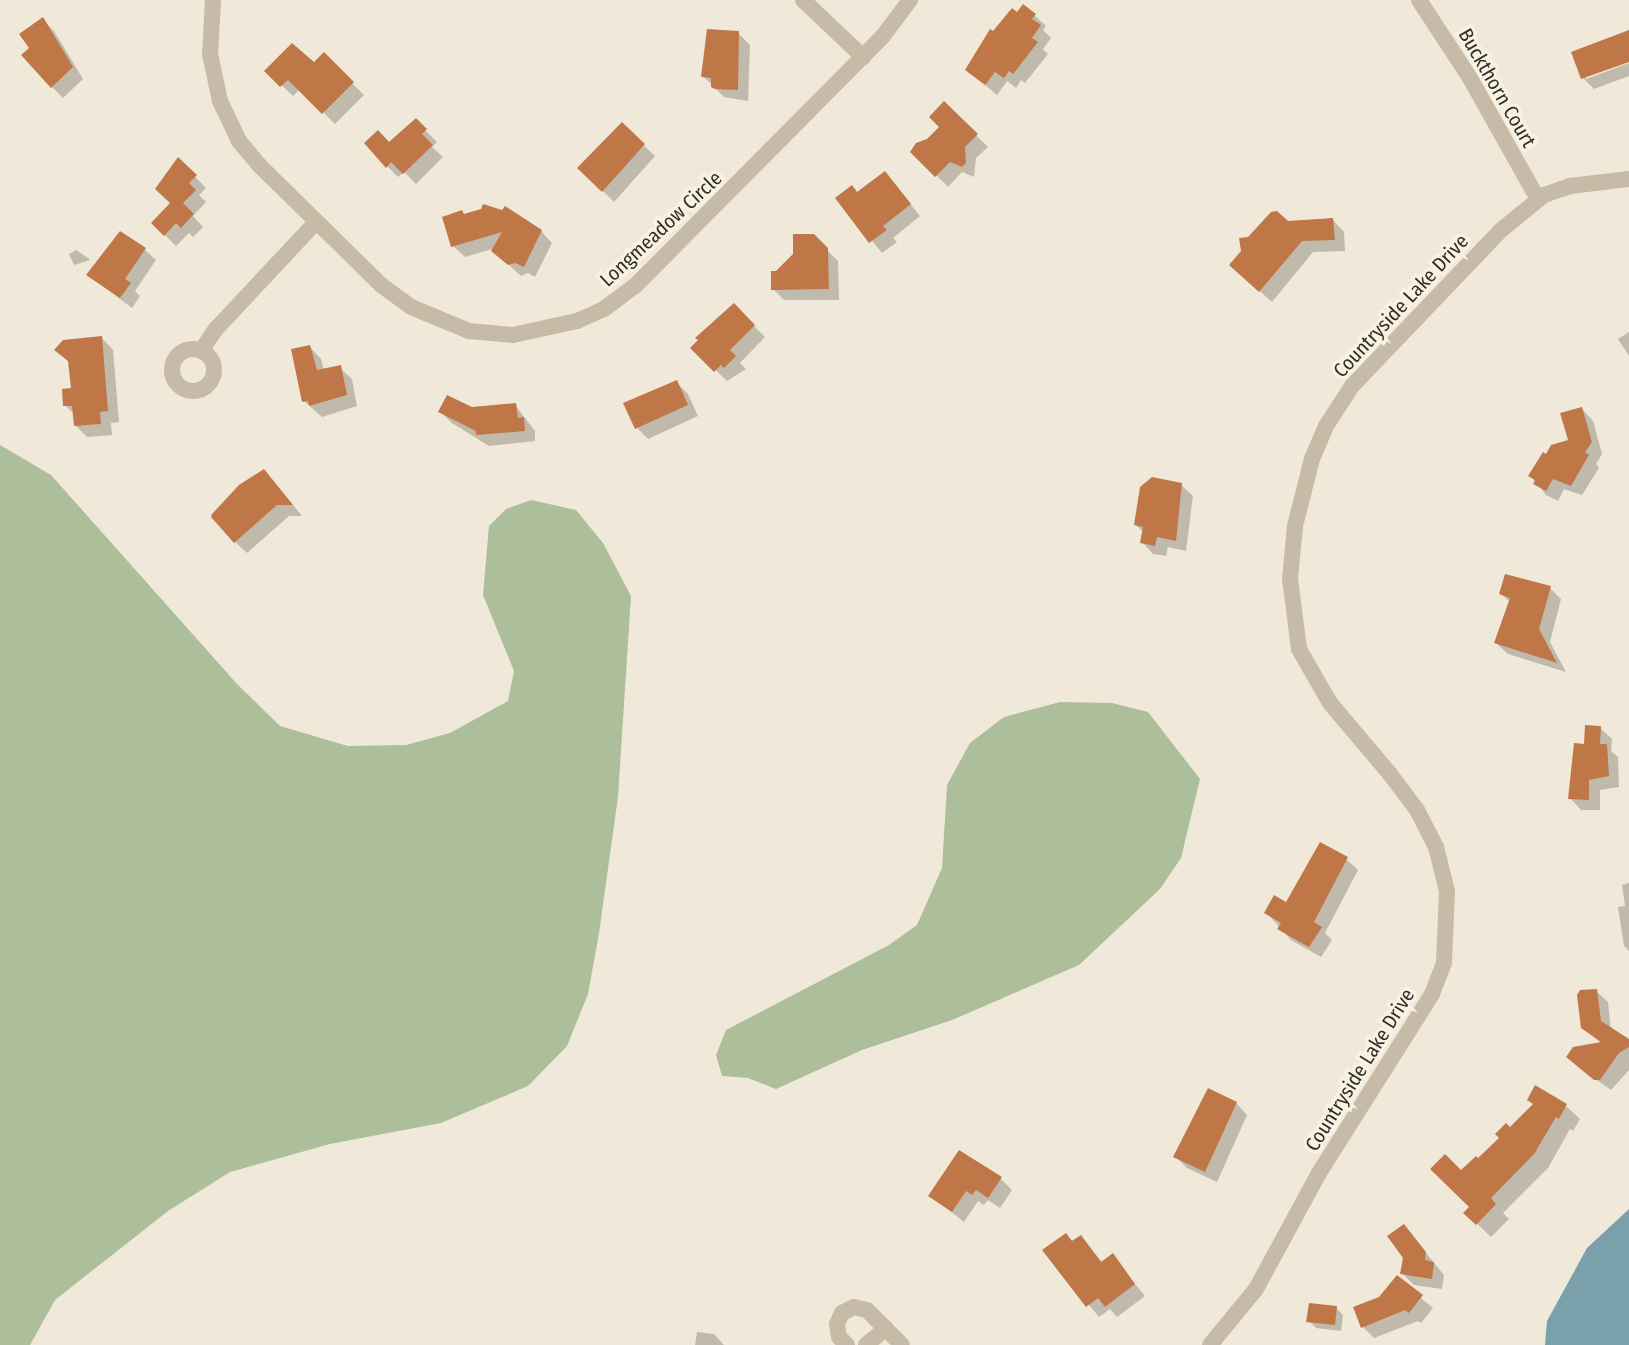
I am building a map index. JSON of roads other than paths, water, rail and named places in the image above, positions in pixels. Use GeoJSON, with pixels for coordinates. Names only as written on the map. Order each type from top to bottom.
{"type":"FeatureCollection","features":[{"type":"Feature","properties":{"kind":"street","name":"Longmeadow Circle"},"geometry":{"type":"LineString","coordinates":[[213,0],[210,54],[220,101],[229,124],[259,165],[381,285],[433,318],[469,331],[497,335],[538,332],[577,321],[604,309],[635,286],[863,57],[910,0]]}},
{"type":"Feature","properties":{"kind":"street"},"geometry":{"type":"LineString","coordinates":[[803,0],[863,57]]}},
{"type":"Feature","properties":{"kind":"street","name":"Buckthorn Court"},"geometry":{"type":"LineString","coordinates":[[1419,0],[1470,78],[1538,199]]}},
{"type":"Feature","properties":{"kind":"street","name":"Countryside Lake Drive"},"geometry":{"type":"LineString","coordinates":[[1210,1345],[1261,1280],[1326,1161],[1425,1006],[1444,962],[1447,891],[1436,847],[1399,786],[1330,703],[1299,649],[1290,579],[1295,526],[1312,459],[1338,405],[1379,354],[1500,231],[1538,199],[1570,186],[1629,179]]}},
{"type":"Feature","properties":{"kind":"street"},"geometry":{"type":"LineString","coordinates":[[201,351],[215,330],[315,223]]}},
{"type":"Feature","properties":{"kind":"street"},"geometry":{"type":"LineString","coordinates":[[847,1345],[839,1337],[837,1324],[848,1309],[867,1310],[902,1345]]}},
{"type":"Feature","properties":{"kind":"street"},"geometry":{"type":"LineString","coordinates":[[866,1345],[886,1328]]}},
{"type":"Feature","properties":{"kind":"water"},"geometry":{"type":"Polygon","coordinates":[[[1629,1209],[1629,1345],[1545,1345],[1547,1321],[1587,1248],[1629,1209]]]}}]}
